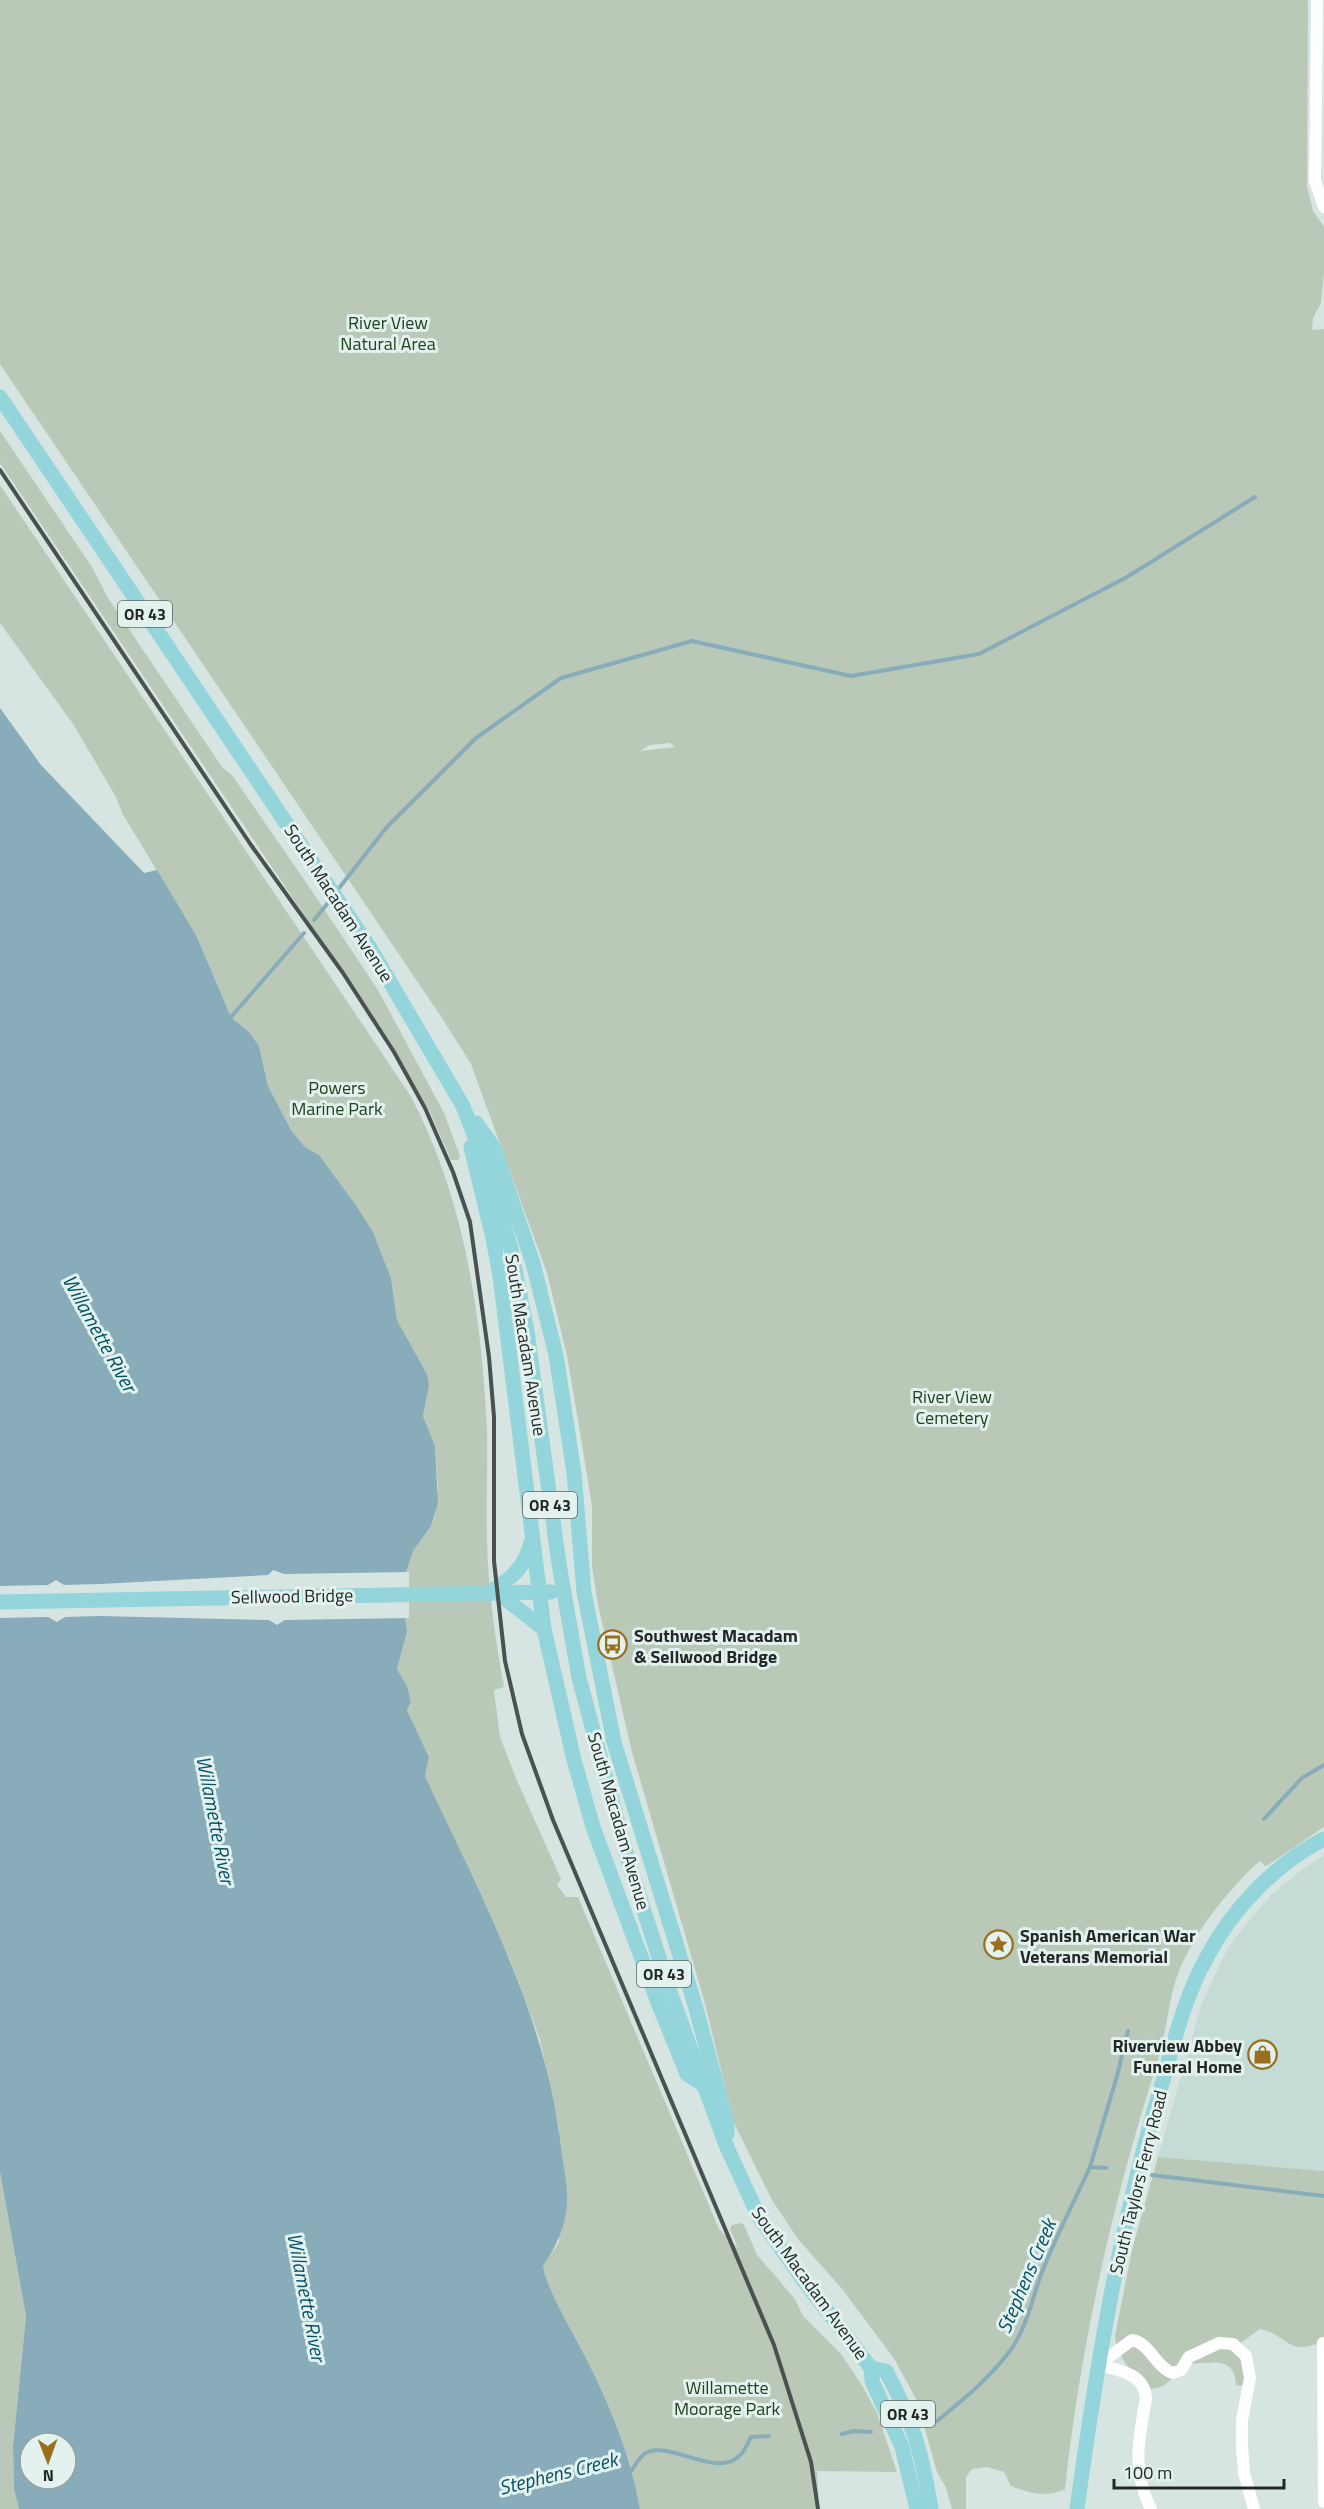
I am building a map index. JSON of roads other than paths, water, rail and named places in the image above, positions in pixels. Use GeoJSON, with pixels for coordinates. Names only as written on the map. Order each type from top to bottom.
{"type":"FeatureCollection","features":[{"type":"Feature","properties":{"kind":"main road","name":"South Macadam Avenue"},"geometry":{"type":"LineString","coordinates":[[0,397],[370,948],[463,1106],[491,1179],[511,1249],[527,1331],[559,1564],[579,1678],[633,1875],[670,1995],[726,2145],[759,2217],[804,2281],[871,2368],[872,2380],[895,2429],[907,2463],[917,2509]]}},
{"type":"Feature","properties":{"kind":"main road"},"geometry":{"type":"LineString","coordinates":[[463,1106],[493,1238],[532,1541],[542,1593],[544,1629],[564,1719],[593,1827],[630,1930],[687,2074],[702,2084]]}},
{"type":"Feature","properties":{"kind":"main road"},"geometry":{"type":"LineString","coordinates":[[463,1106],[494,1148],[533,1263],[556,1355],[574,1473],[583,1592],[614,1742],[698,2015],[727,2123],[726,2145]]}},
{"type":"Feature","properties":{"kind":"main road"},"geometry":{"type":"LineString","coordinates":[[532,1541],[524,1565],[493,1593],[544,1629]]}},
{"type":"Feature","properties":{"kind":"main road","name":"Sellwood Bridge"},"geometry":{"type":"LineString","coordinates":[[0,1602],[583,1592]]}},
{"type":"Feature","properties":{"kind":"main road","name":"South Taylors Ferry Road"},"geometry":{"type":"LineString","coordinates":[[1077,2509],[1098,2365],[1130,2199],[1181,2017],[1198,1974],[1218,1938],[1258,1889],[1290,1860],[1324,1839]]}},
{"type":"Feature","properties":{"kind":"main road","name":"South Macadam Avenue"},"geometry":{"type":"LineString","coordinates":[[871,2368],[885,2371],[916,2435],[926,2475],[931,2509]]}},
{"type":"Feature","properties":{"kind":"main road"},"geometry":{"type":"LineString","coordinates":[[907,2463],[914,2462],[926,2475]]}},
{"type":"Feature","properties":{"kind":"street"},"geometry":{"type":"LineString","coordinates":[[1317,0],[1315,181],[1324,207]]}},
{"type":"Feature","properties":{"kind":"street"},"geometry":{"type":"LineString","coordinates":[[1098,2365],[1129,2341],[1135,2340],[1166,2371],[1173,2373],[1181,2370],[1189,2357],[1219,2343],[1233,2344],[1246,2355],[1250,2378],[1242,2420],[1242,2446],[1244,2473],[1254,2509]]}},
{"type":"Feature","properties":{"kind":"street"},"geometry":{"type":"LineString","coordinates":[[1323,2343],[1324,2502]]}},
{"type":"Feature","properties":{"kind":"street"},"geometry":{"type":"LineString","coordinates":[[1098,2365],[1130,2374],[1142,2384],[1144,2389],[1146,2399],[1137,2465],[1143,2493],[1151,2509]]}},
{"type":"Feature","properties":{"kind":"water","name":"Willamette River"},"geometry":{"type":"Polygon","coordinates":[[[0,708],[41,765],[144,873],[157,870],[196,935],[231,1017],[249,1032],[259,1046],[268,1086],[291,1130],[305,1147],[319,1155],[373,1232],[391,1278],[397,1320],[427,1374],[429,1385],[423,1416],[435,1446],[438,1503],[431,1526],[413,1551],[405,1576],[404,1609],[407,1632],[397,1669],[407,1686],[411,1702],[407,1710],[429,1757],[425,1776],[489,1912],[526,2003],[541,2050],[553,2099],[567,2196],[562,2228],[543,2266],[554,2296],[611,2413],[631,2470],[640,2509],[19,2509],[14,2489],[13,2446],[26,2316],[0,2172],[0,708]]]}},
{"type":"Feature","properties":{"kind":"waterway"},"geometry":{"type":"LineString","coordinates":[[336,892],[386,828],[476,738],[561,678],[692,641],[851,676],[979,654],[1127,577],[1255,497]]}},
{"type":"Feature","properties":{"kind":"waterway"},"geometry":{"type":"LineString","coordinates":[[314,920],[332,898]]}},
{"type":"Feature","properties":{"kind":"waterway"},"geometry":{"type":"LineString","coordinates":[[231,1017],[304,933]]}},
{"type":"Feature","properties":{"kind":"waterway"},"geometry":{"type":"LineString","coordinates":[[1264,1819],[1302,1778],[1324,1765]]}},
{"type":"Feature","properties":{"kind":"waterway"},"geometry":{"type":"LineString","coordinates":[[1090,2167],[1128,2031]]}},
{"type":"Feature","properties":{"kind":"waterway","name":"Stephens Creek"},"geometry":{"type":"LineString","coordinates":[[937,2421],[986,2378],[1012,2348],[1026,2320],[1047,2259],[1090,2167],[1106,2168]]}},
{"type":"Feature","properties":{"kind":"waterway","name":"Stephens Creek"},"geometry":{"type":"LineString","coordinates":[[1152,2175],[1324,2196]]}},
{"type":"Feature","properties":{"kind":"waterway","name":"Stephens Creek"},"geometry":{"type":"LineString","coordinates":[[842,2434],[854,2431],[871,2432]]}},
{"type":"Feature","properties":{"kind":"waterway","name":"Stephens Creek"},"geometry":{"type":"LineString","coordinates":[[628,2471],[632,2470],[643,2455],[652,2451],[676,2453],[716,2463],[728,2462],[740,2455],[751,2437],[769,2436]]}},
{"type":"Feature","properties":{"kind":"railway"},"geometry":{"type":"LineString","coordinates":[[0,470],[251,845],[343,973],[394,1052],[425,1108],[453,1172],[470,1222],[489,1357],[494,1417],[494,1561],[505,1661],[522,1734],[553,1820],[774,2345],[811,2462],[818,2509]]}},
{"type":"Feature","properties":{"kind":"place","name":"Southwest Macadam & Sellwood Bridge"},"geometry":{"type":"Point","coordinates":[613,1645]}},
{"type":"Feature","properties":{"kind":"place","name":"Spanish American War Veterans Memorial"},"geometry":{"type":"Point","coordinates":[999,1945]}},
{"type":"Feature","properties":{"kind":"place","name":"Riverview Abbey Funeral Home"},"geometry":{"type":"Point","coordinates":[1263,2055]}},
{"type":"Feature","properties":{"kind":"park label","name":"River View Natural Area"},"geometry":{"type":"Point","coordinates":[388,332]}},
{"type":"Feature","properties":{"kind":"park label","name":"Powers Marine Park"},"geometry":{"type":"Point","coordinates":[337,1097]}},
{"type":"Feature","properties":{"kind":"park label","name":"River View Cemetery"},"geometry":{"type":"Point","coordinates":[952,1406]}},
{"type":"Feature","properties":{"kind":"park label","name":"Willamette Moorage Park"},"geometry":{"type":"Point","coordinates":[727,2397]}}]}
